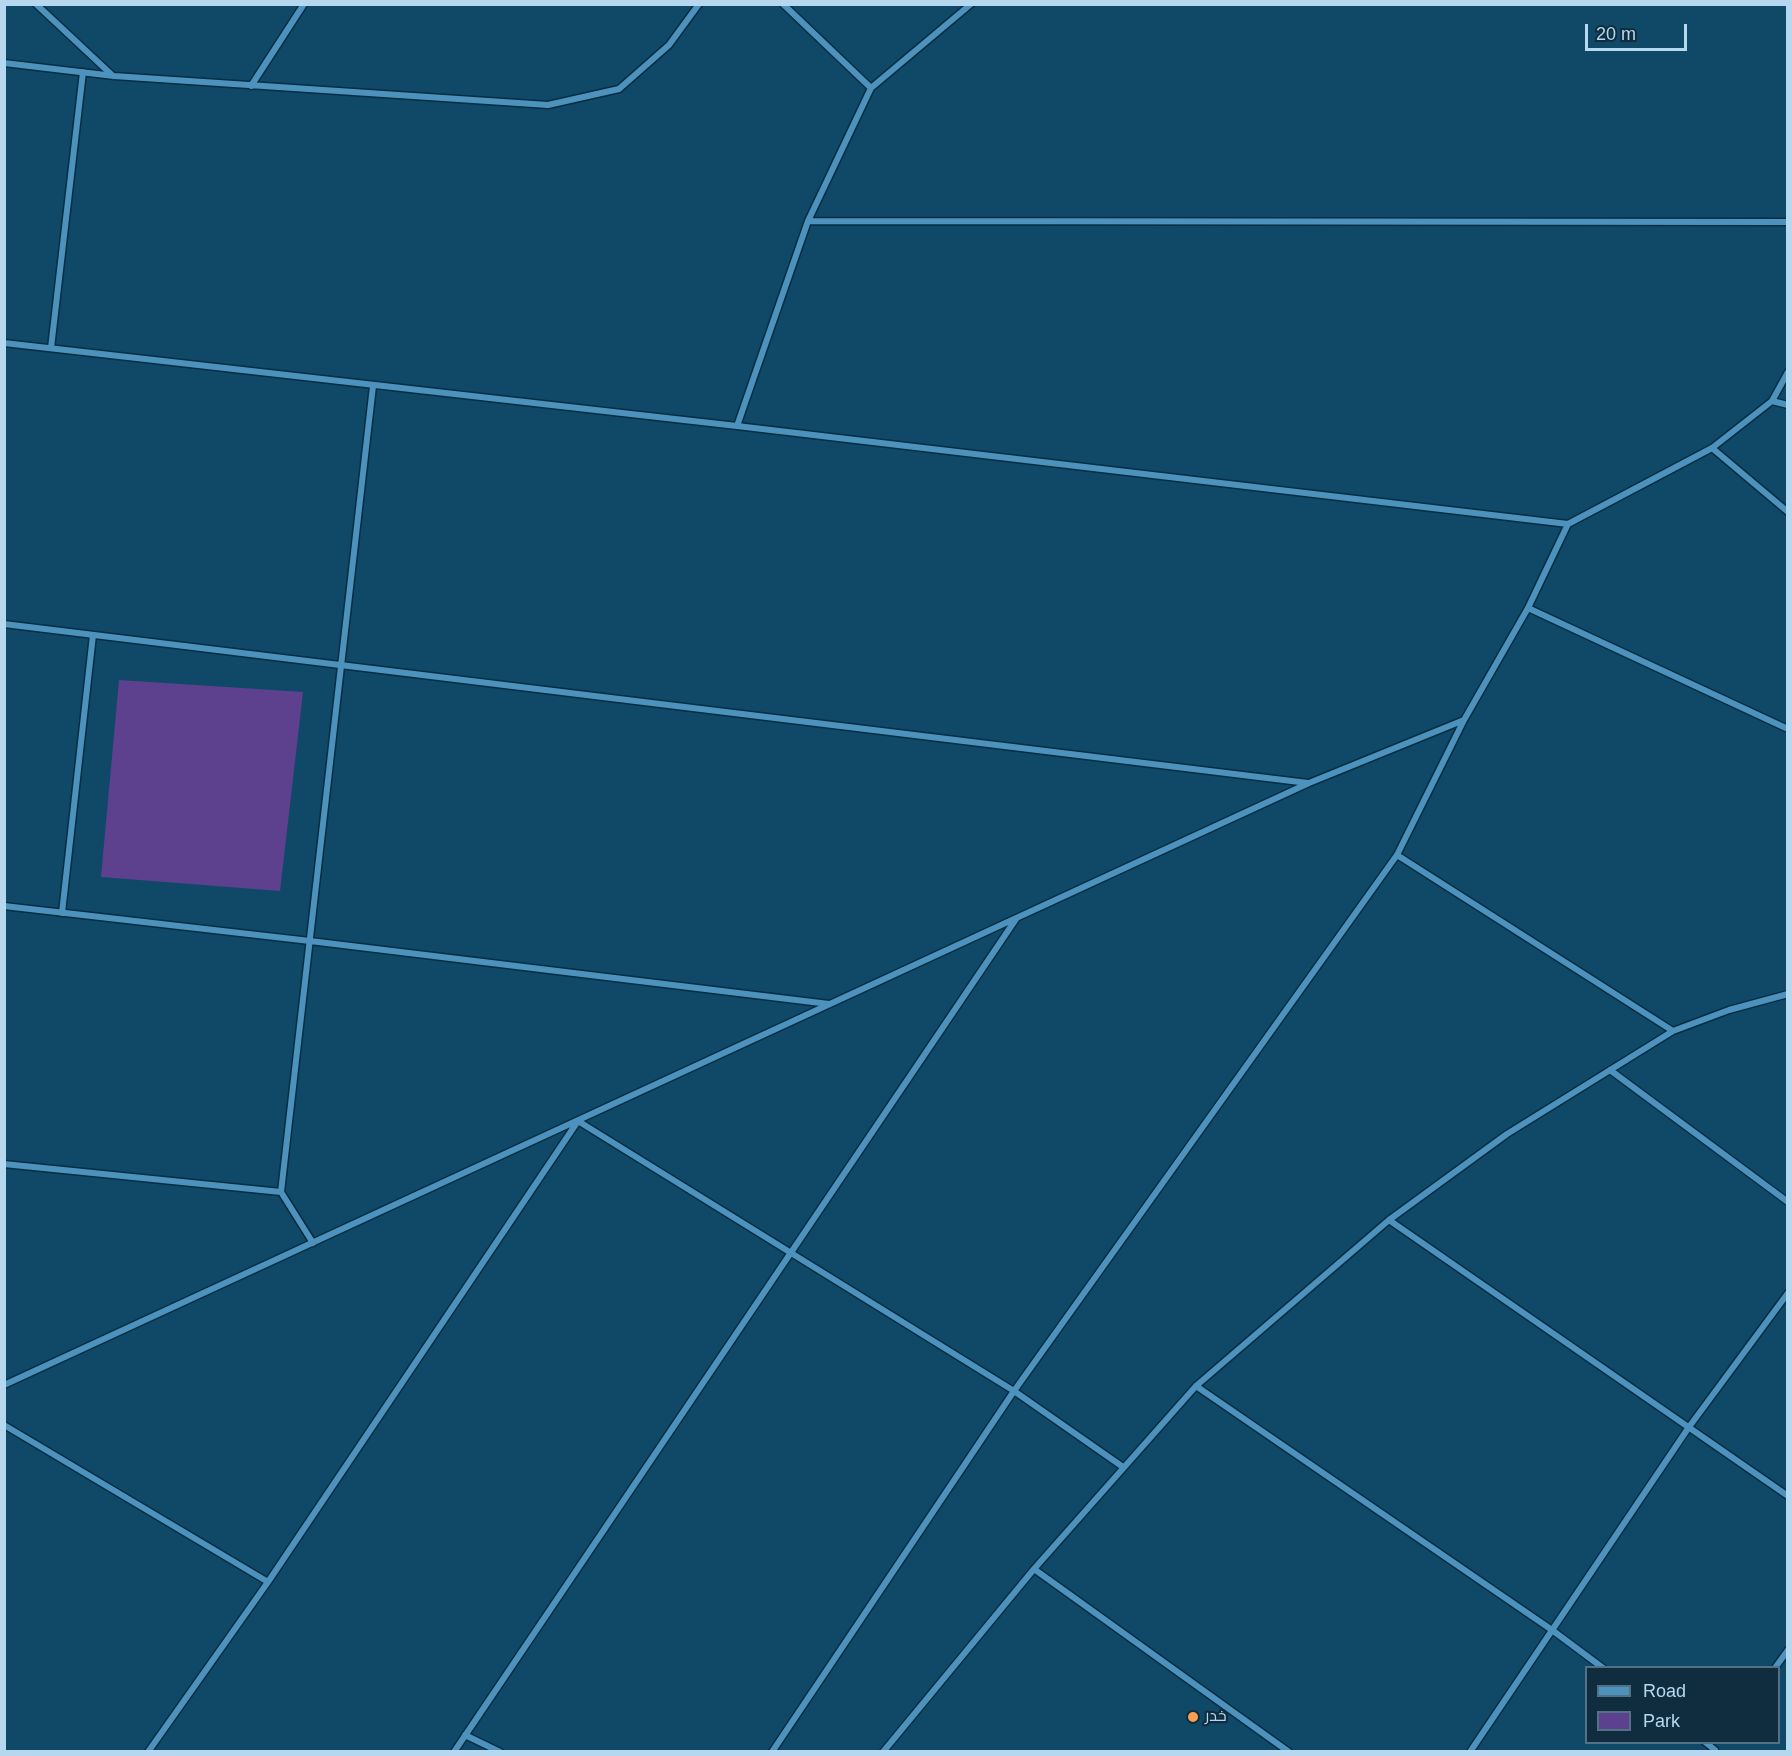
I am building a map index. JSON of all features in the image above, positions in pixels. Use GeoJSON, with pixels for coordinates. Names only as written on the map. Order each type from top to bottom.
{"type":"FeatureCollection","features":[{"type":"Feature","properties":{"kind":"street"},"geometry":{"type":"LineString","coordinates":[[36,4],[114,76]]}},
{"type":"Feature","properties":{"kind":"street"},"geometry":{"type":"LineString","coordinates":[[250,86],[304,4]]}},
{"type":"Feature","properties":{"kind":"street"},"geometry":{"type":"LineString","coordinates":[[4,63],[114,76],[548,105],[619,89],[669,45],[699,4]]}},
{"type":"Feature","properties":{"kind":"street"},"geometry":{"type":"LineString","coordinates":[[783,4],[871,88]]}},
{"type":"Feature","properties":{"kind":"street"},"geometry":{"type":"LineString","coordinates":[[737,426],[808,221],[871,88],[971,4]]}},
{"type":"Feature","properties":{"kind":"street"},"geometry":{"type":"LineString","coordinates":[[51,348],[83,72]]}},
{"type":"Feature","properties":{"kind":"street"},"geometry":{"type":"LineString","coordinates":[[808,221],[1788,222]]}},
{"type":"Feature","properties":{"kind":"street"},"geometry":{"type":"LineString","coordinates":[[4,343],[737,426],[1568,524],[1712,448],[1772,401],[1788,372]]}},
{"type":"Feature","properties":{"kind":"street"},"geometry":{"type":"LineString","coordinates":[[313,1243],[281,1192],[373,386]]}},
{"type":"Feature","properties":{"kind":"street"},"geometry":{"type":"LineString","coordinates":[[1772,401],[1788,405]]}},
{"type":"Feature","properties":{"kind":"street"},"geometry":{"type":"LineString","coordinates":[[1712,448],[1788,512]]}},
{"type":"Feature","properties":{"kind":"street"},"geometry":{"type":"LineString","coordinates":[[772,1752],[1014,1391],[1397,855],[1464,720],[1528,608],[1568,524]]}},
{"type":"Feature","properties":{"kind":"street"},"geometry":{"type":"LineString","coordinates":[[1528,608],[1788,729]]}},
{"type":"Feature","properties":{"kind":"street"},"geometry":{"type":"LineString","coordinates":[[4,624],[1310,783]]}},
{"type":"Feature","properties":{"kind":"street"},"geometry":{"type":"LineString","coordinates":[[62,913],[93,635]]}},
{"type":"Feature","properties":{"kind":"street"},"geometry":{"type":"LineString","coordinates":[[4,1385],[1310,783],[1464,720]]}},
{"type":"Feature","properties":{"kind":"street"},"geometry":{"type":"LineString","coordinates":[[1397,855],[1672,1031]]}},
{"type":"Feature","properties":{"kind":"street"},"geometry":{"type":"LineString","coordinates":[[4,906],[832,1004]]}},
{"type":"Feature","properties":{"kind":"street"},"geometry":{"type":"LineString","coordinates":[[454,1752],[1017,918]]}},
{"type":"Feature","properties":{"kind":"street"},"geometry":{"type":"LineString","coordinates":[[883,1752],[1034,1569],[1196,1386],[1389,1220],[1507,1134],[1672,1031],[1730,1010],[1788,994]]}},
{"type":"Feature","properties":{"kind":"street"},"geometry":{"type":"LineString","coordinates":[[1610,1070],[1788,1202]]}},
{"type":"Feature","properties":{"kind":"street"},"geometry":{"type":"LineString","coordinates":[[578,1121],[1014,1391],[1123,1467]]}},
{"type":"Feature","properties":{"kind":"street"},"geometry":{"type":"LineString","coordinates":[[148,1752],[268,1582],[578,1121]]}},
{"type":"Feature","properties":{"kind":"street"},"geometry":{"type":"LineString","coordinates":[[4,1164],[281,1192]]}},
{"type":"Feature","properties":{"kind":"street"},"geometry":{"type":"LineString","coordinates":[[1389,1220],[1788,1496]]}},
{"type":"Feature","properties":{"kind":"street"},"geometry":{"type":"LineString","coordinates":[[1470,1752],[1689,1427],[1788,1293]]}},
{"type":"Feature","properties":{"kind":"street"},"geometry":{"type":"LineString","coordinates":[[1196,1386],[1552,1630],[1600,1666]]}},
{"type":"Feature","properties":{"kind":"street"},"geometry":{"type":"LineString","coordinates":[[4,1425],[268,1582]]}},
{"type":"Feature","properties":{"kind":"street"},"geometry":{"type":"LineString","coordinates":[[1034,1569],[1289,1752]]}},
{"type":"Feature","properties":{"kind":"street"},"geometry":{"type":"LineString","coordinates":[[1776,1666],[1788,1650]]}},
{"type":"Feature","properties":{"kind":"street"},"geometry":{"type":"LineString","coordinates":[[465,1735],[500,1752]]}},
{"type":"Feature","properties":{"kind":"green space"},"geometry":{"type":"Polygon","coordinates":[[[119,680],[303,692],[280,891],[101,877],[119,680]]]}},
{"type":"Feature","properties":{"kind":"place","name":"خدر"},"geometry":{"type":"Point","coordinates":[1193,1717]}}]}
